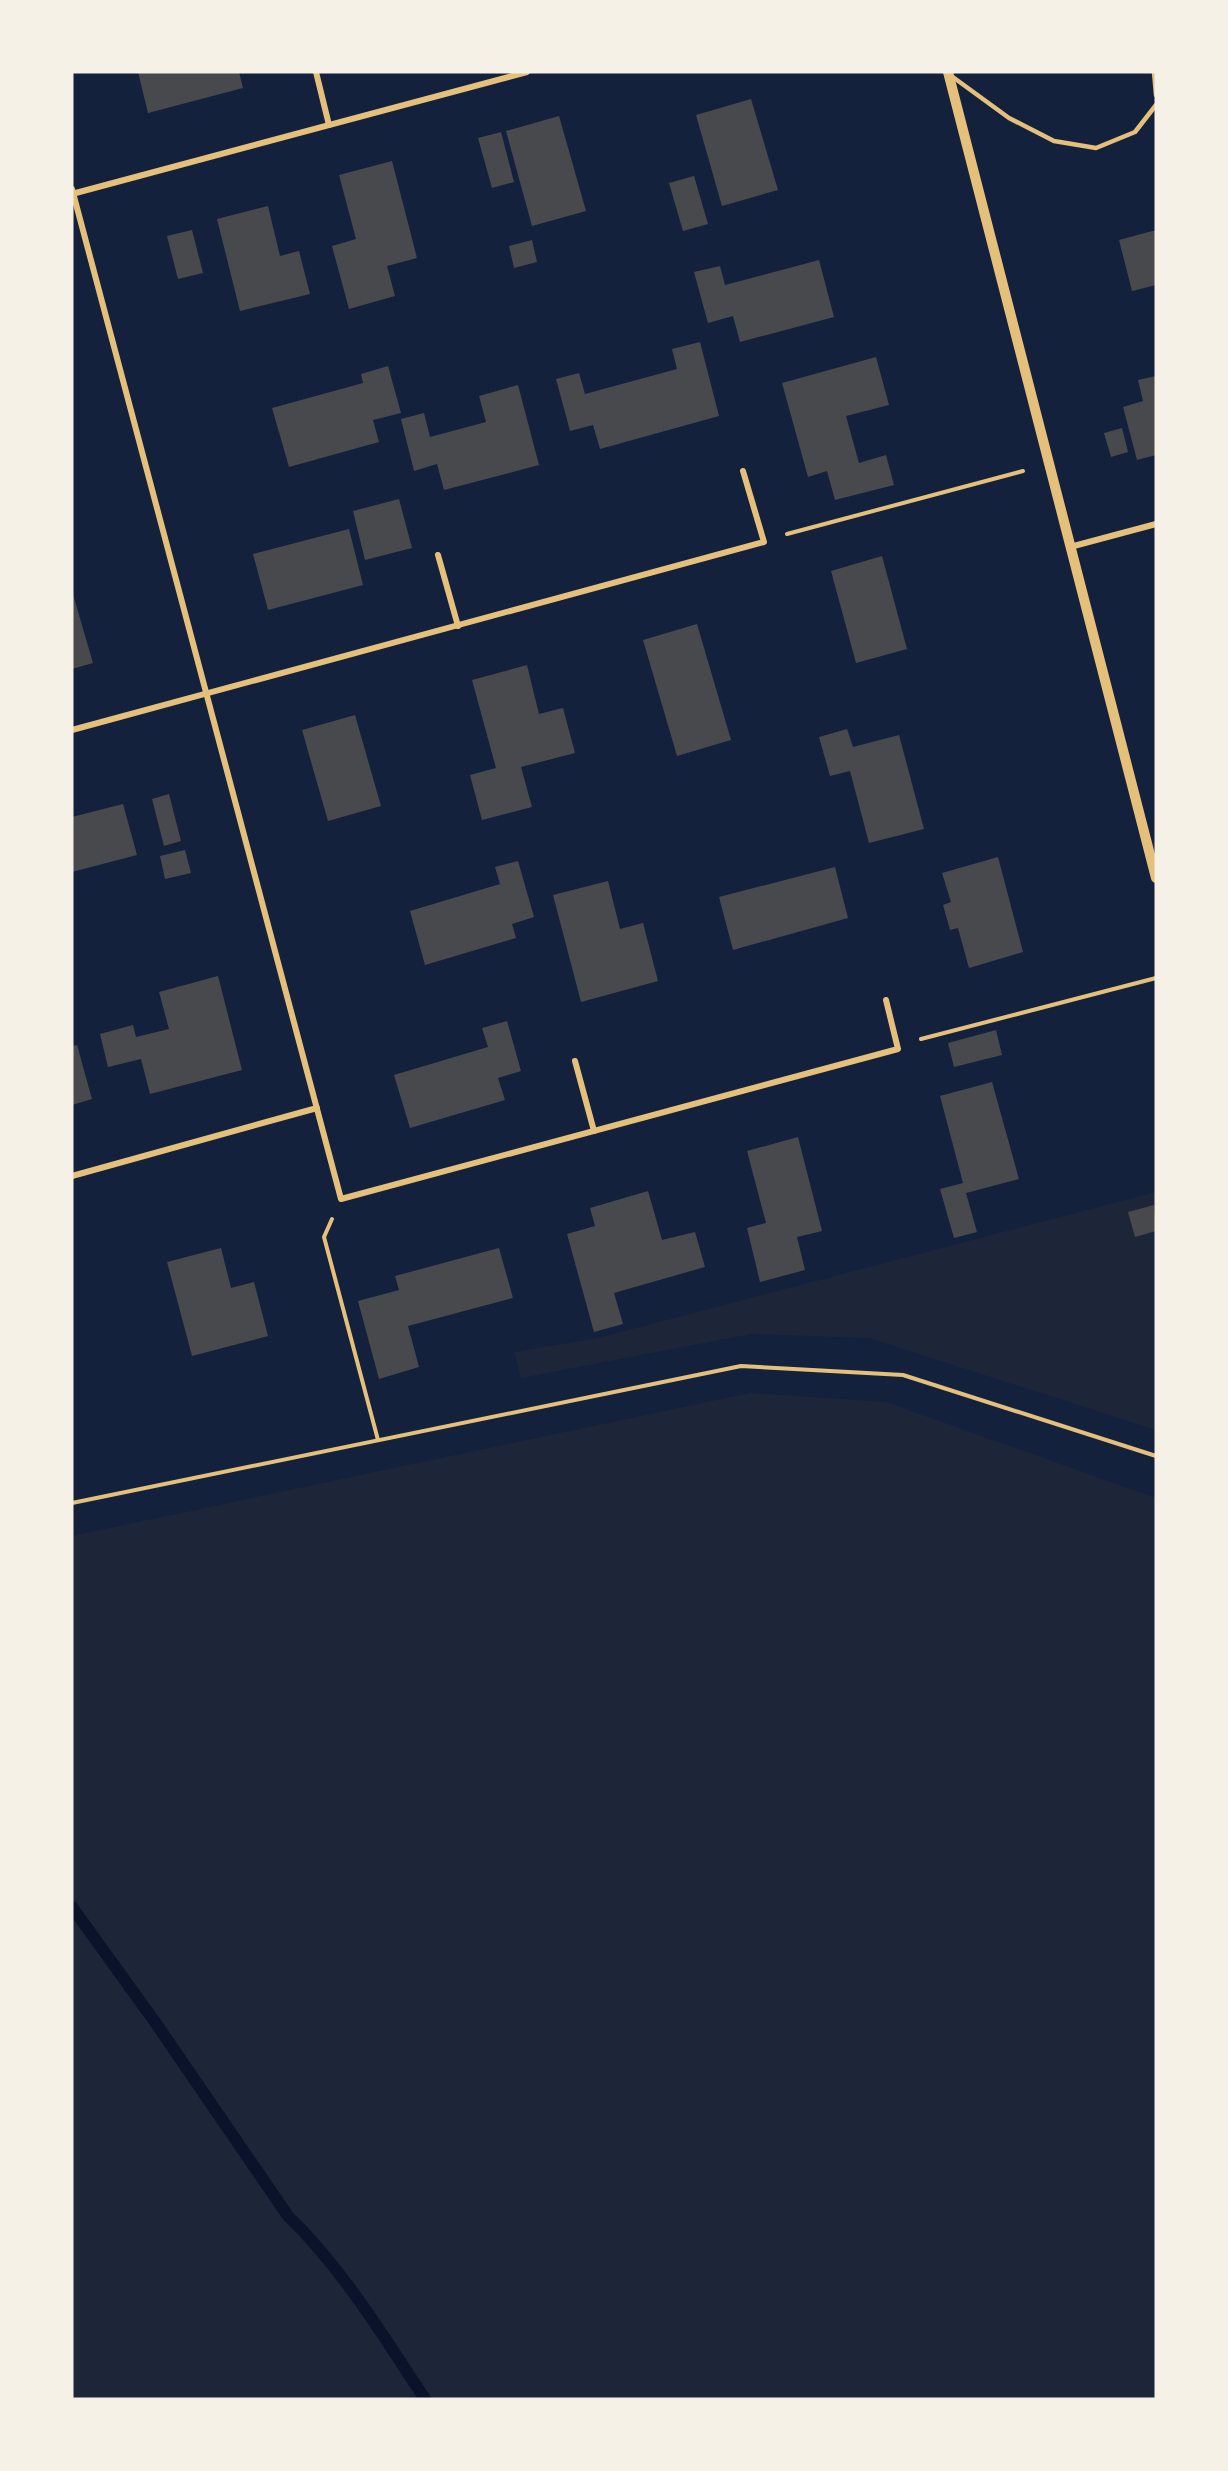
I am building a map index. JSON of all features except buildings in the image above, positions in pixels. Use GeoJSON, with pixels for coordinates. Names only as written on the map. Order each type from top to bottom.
{"type":"FeatureCollection","features":[{"type":"Feature","properties":{"kind":"street"},"geometry":{"type":"LineString","coordinates":[[316,72],[329,125]]}},
{"type":"Feature","properties":{"kind":"street"},"geometry":{"type":"LineString","coordinates":[[526,72],[72,192],[341,1200],[898,1049],[886,1000]]}},
{"type":"Feature","properties":{"kind":"street"},"geometry":{"type":"LineString","coordinates":[[948,73],[1156,878]]}},
{"type":"Feature","properties":{"kind":"street"},"geometry":{"type":"LineString","coordinates":[[72,730],[764,542],[744,471]]}},
{"type":"Feature","properties":{"kind":"street"},"geometry":{"type":"LineString","coordinates":[[1070,548],[1156,524]]}},
{"type":"Feature","properties":{"kind":"street"},"geometry":{"type":"LineString","coordinates":[[438,555],[458,626]]}},
{"type":"Feature","properties":{"kind":"street"},"geometry":{"type":"LineString","coordinates":[[575,1061],[594,1131]]}},
{"type":"Feature","properties":{"kind":"street"},"geometry":{"type":"LineString","coordinates":[[72,1176],[317,1108]]}},
{"type":"Feature","properties":{"kind":"lane"},"geometry":{"type":"LineString","coordinates":[[1154,72],[1156,95]]}},
{"type":"Feature","properties":{"kind":"lane"},"geometry":{"type":"LineString","coordinates":[[948,73],[1009,118],[1054,141],[1096,148],[1135,132],[1156,105]]}},
{"type":"Feature","properties":{"kind":"path"},"geometry":{"type":"LineString","coordinates":[[764,542],[829,522],[1048,465]]}},
{"type":"Feature","properties":{"kind":"path"},"geometry":{"type":"LineString","coordinates":[[898,1049],[928,1036],[1156,978]]}},
{"type":"Feature","properties":{"kind":"path"},"geometry":{"type":"LineString","coordinates":[[341,1200],[324,1236],[378,1440]]}},
{"type":"Feature","properties":{"kind":"path"},"geometry":{"type":"LineString","coordinates":[[72,1503],[741,1366],[903,1375],[1156,1456]]}},
{"type":"Feature","properties":{"kind":"shaded area"},"geometry":{"type":"Polygon","coordinates":[[[1156,1192],[1156,1430],[869,1338],[751,1334],[521,1378],[514,1352],[598,1338],[1156,1192]]]}},
{"type":"Feature","properties":{"kind":"shaded area"},"geometry":{"type":"Polygon","coordinates":[[[750,1393],[886,1402],[1156,1498],[1156,2399],[72,2399],[72,1536],[750,1393]]]}},
{"type":"Feature","properties":{"kind":"waterway"},"geometry":{"type":"LineString","coordinates":[[72,1907],[155,2022],[288,2216],[327,2258],[378,2327],[425,2399]]}}]}
